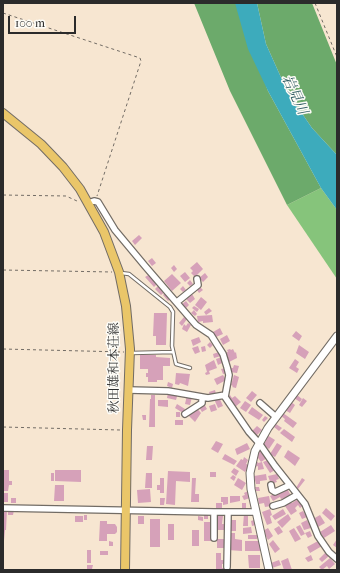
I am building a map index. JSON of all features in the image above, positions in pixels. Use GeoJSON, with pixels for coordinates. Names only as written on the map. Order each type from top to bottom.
{"type":"FeatureCollection","features":[{"type":"Feature","properties":{"kind":"main road","name":"秋田雄和本荘線"},"geometry":{"type":"LineString","coordinates":[[3,113],[41,144],[63,167],[89,201],[104,232],[119,272],[126,306],[130,352],[127,430],[125,570]]}},
{"type":"Feature","properties":{"kind":"street"},"geometry":{"type":"LineString","coordinates":[[89,201],[98,202],[115,230],[196,325],[211,335],[223,354],[229,375],[224,397],[305,504],[318,536],[329,552],[337,559]]}},
{"type":"Feature","properties":{"kind":"street"},"geometry":{"type":"LineString","coordinates":[[177,302],[198,285],[197,279]]}},
{"type":"Feature","properties":{"kind":"street"},"geometry":{"type":"LineString","coordinates":[[269,570],[251,489],[250,473],[255,451],[276,417],[337,336]]}},
{"type":"Feature","properties":{"kind":"street"},"geometry":{"type":"LineString","coordinates":[[129,390],[168,391],[208,398],[225,395]]}},
{"type":"Feature","properties":{"kind":"street"},"geometry":{"type":"LineString","coordinates":[[185,414],[202,403],[202,397]]}},
{"type":"Feature","properties":{"kind":"street"},"geometry":{"type":"LineString","coordinates":[[260,403],[276,417]]}},
{"type":"Feature","properties":{"kind":"street"},"geometry":{"type":"LineString","coordinates":[[271,485],[272,490],[275,492],[290,485]]}},
{"type":"Feature","properties":{"kind":"street"},"geometry":{"type":"LineString","coordinates":[[273,506],[283,503],[297,495]]}},
{"type":"Feature","properties":{"kind":"street"},"geometry":{"type":"LineString","coordinates":[[3,508],[255,512]]}},
{"type":"Feature","properties":{"kind":"street"},"geometry":{"type":"LineString","coordinates":[[214,512],[214,538]]}},
{"type":"Feature","properties":{"kind":"street"},"geometry":{"type":"LineString","coordinates":[[227,567],[228,512]]}},
{"type":"Feature","properties":{"kind":"lane"},"geometry":{"type":"LineString","coordinates":[[119,272],[129,274],[170,307],[173,312],[172,346],[176,364],[190,368]]}},
{"type":"Feature","properties":{"kind":"lane"},"geometry":{"type":"LineString","coordinates":[[130,352],[173,352]]}},
{"type":"Feature","properties":{"kind":"path"},"geometry":{"type":"LineString","coordinates":[[315,3],[337,57]]}},
{"type":"Feature","properties":{"kind":"path"},"geometry":{"type":"LineString","coordinates":[[3,13],[140,58],[141,61],[98,193],[89,201],[77,201],[66,196],[3,195]]}},
{"type":"Feature","properties":{"kind":"path"},"geometry":{"type":"LineString","coordinates":[[3,270],[119,272]]}},
{"type":"Feature","properties":{"kind":"path"},"geometry":{"type":"LineString","coordinates":[[3,349],[130,352]]}},
{"type":"Feature","properties":{"kind":"path"},"geometry":{"type":"LineString","coordinates":[[3,427],[127,430]]}},
{"type":"Feature","properties":{"kind":"green space"},"geometry":{"type":"Polygon","coordinates":[[[194,3],[236,3],[268,91],[321,188],[287,205],[230,91],[194,3]]]}},
{"type":"Feature","properties":{"kind":"green space"},"geometry":{"type":"Polygon","coordinates":[[[257,3],[312,3],[337,65],[337,155],[312,128],[288,93],[266,44],[257,3]]]}},
{"type":"Feature","properties":{"kind":"green space"},"geometry":{"type":"Polygon","coordinates":[[[321,188],[337,210],[337,279],[287,205],[321,188]]]}},
{"type":"Feature","properties":{"kind":"water"},"geometry":{"type":"Polygon","coordinates":[[[235,3],[257,3],[266,44],[288,93],[312,128],[337,155],[337,210],[321,188],[268,91],[248,49],[235,3]]]}},
{"type":"Feature","properties":{"kind":"building"},"geometry":{"type":"Polygon","coordinates":[[[139,235],[142,238],[135,245],[132,241],[139,235]]]}},
{"type":"Feature","properties":{"kind":"building"},"geometry":{"type":"Polygon","coordinates":[[[152,258],[156,263],[152,266],[148,261],[152,258]]]}},
{"type":"Feature","properties":{"kind":"building"},"geometry":{"type":"Polygon","coordinates":[[[197,262],[203,269],[195,277],[191,273],[193,271],[190,268],[197,262]]]}},
{"type":"Feature","properties":{"kind":"building"},"geometry":{"type":"Polygon","coordinates":[[[174,265],[177,269],[174,272],[171,268],[174,265]]]}},
{"type":"Feature","properties":{"kind":"building"},"geometry":{"type":"Polygon","coordinates":[[[185,272],[190,278],[185,282],[180,276],[185,272]]]}},
{"type":"Feature","properties":{"kind":"building"},"geometry":{"type":"Polygon","coordinates":[[[205,273],[208,277],[203,282],[199,278],[205,273]]]}},
{"type":"Feature","properties":{"kind":"building"},"geometry":{"type":"Polygon","coordinates":[[[150,274],[158,283],[154,287],[145,277],[150,274]]]}},
{"type":"Feature","properties":{"kind":"building"},"geometry":{"type":"Polygon","coordinates":[[[172,274],[181,283],[172,291],[164,281],[172,274]]]}},
{"type":"Feature","properties":{"kind":"building"},"geometry":{"type":"Polygon","coordinates":[[[190,280],[193,284],[190,286],[187,283],[190,280]]]}},
{"type":"Feature","properties":{"kind":"building"},"geometry":{"type":"Polygon","coordinates":[[[159,285],[165,292],[161,295],[155,289],[159,285]]]}},
{"type":"Feature","properties":{"kind":"building"},"geometry":{"type":"Polygon","coordinates":[[[183,286],[186,290],[183,292],[180,289],[183,286]]]}},
{"type":"Feature","properties":{"kind":"building"},"geometry":{"type":"Polygon","coordinates":[[[200,287],[203,290],[199,293],[197,290],[200,287]]]}},
{"type":"Feature","properties":{"kind":"building"},"geometry":{"type":"Polygon","coordinates":[[[165,293],[171,298],[168,301],[163,295],[165,293]]]}},
{"type":"Feature","properties":{"kind":"building"},"geometry":{"type":"Polygon","coordinates":[[[192,294],[195,299],[190,303],[186,299],[192,294]]]}},
{"type":"Feature","properties":{"kind":"building"},"geometry":{"type":"Polygon","coordinates":[[[201,297],[207,302],[201,310],[195,305],[201,297]]]}},
{"type":"Feature","properties":{"kind":"building"},"geometry":{"type":"Polygon","coordinates":[[[186,301],[189,305],[186,308],[182,304],[186,301]]]}},
{"type":"Feature","properties":{"kind":"building"},"geometry":{"type":"Polygon","coordinates":[[[194,306],[199,309],[197,312],[192,308],[194,306]]]}},
{"type":"Feature","properties":{"kind":"building"},"geometry":{"type":"Polygon","coordinates":[[[209,308],[212,311],[206,315],[204,312],[209,308]]]}},
{"type":"Feature","properties":{"kind":"building"},"geometry":{"type":"Polygon","coordinates":[[[194,310],[197,314],[195,316],[191,313],[194,310]]]}},
{"type":"Feature","properties":{"kind":"building"},"geometry":{"type":"Polygon","coordinates":[[[154,313],[167,313],[166,345],[156,345],[156,336],[153,336],[154,313]]]}},
{"type":"Feature","properties":{"kind":"building"},"geometry":{"type":"Polygon","coordinates":[[[212,315],[213,322],[198,322],[197,316],[212,315]]]}},
{"type":"Feature","properties":{"kind":"building"},"geometry":{"type":"Polygon","coordinates":[[[184,317],[187,319],[182,326],[179,323],[184,317]]]}},
{"type":"Feature","properties":{"kind":"building"},"geometry":{"type":"Polygon","coordinates":[[[188,323],[191,325],[187,332],[182,329],[184,324],[186,326],[188,323]]]}},
{"type":"Feature","properties":{"kind":"building"},"geometry":{"type":"Polygon","coordinates":[[[220,328],[223,334],[216,337],[213,332],[220,328]]]}},
{"type":"Feature","properties":{"kind":"building"},"geometry":{"type":"Polygon","coordinates":[[[296,331],[302,336],[299,341],[292,336],[296,331]]]}},
{"type":"Feature","properties":{"kind":"building"},"geometry":{"type":"Polygon","coordinates":[[[227,335],[230,341],[223,345],[220,339],[227,335]]]}},
{"type":"Feature","properties":{"kind":"building"},"geometry":{"type":"Polygon","coordinates":[[[199,337],[201,342],[193,346],[191,340],[199,337]]]}},
{"type":"Feature","properties":{"kind":"building"},"geometry":{"type":"Polygon","coordinates":[[[210,342],[213,345],[210,348],[207,345],[210,342]]]}},
{"type":"Feature","properties":{"kind":"building"},"geometry":{"type":"Polygon","coordinates":[[[299,345],[309,352],[305,359],[296,353],[299,345]]]}},
{"type":"Feature","properties":{"kind":"building"},"geometry":{"type":"Polygon","coordinates":[[[198,346],[200,352],[195,354],[192,348],[198,346]]]}},
{"type":"Feature","properties":{"kind":"building"},"geometry":{"type":"Polygon","coordinates":[[[205,346],[206,351],[202,352],[201,347],[205,346]]]}},
{"type":"Feature","properties":{"kind":"building"},"geometry":{"type":"Polygon","coordinates":[[[230,349],[233,349],[235,353],[236,352],[237,358],[229,362],[225,353],[230,349]]]}},
{"type":"Feature","properties":{"kind":"building"},"geometry":{"type":"Polygon","coordinates":[[[219,352],[221,356],[214,358],[213,354],[219,352]]]}},
{"type":"Feature","properties":{"kind":"building"},"geometry":{"type":"Polygon","coordinates":[[[140,355],[156,355],[156,357],[170,358],[170,366],[163,366],[163,380],[148,382],[146,373],[148,373],[148,369],[140,369],[140,355]]]}},
{"type":"Feature","properties":{"kind":"building"},"geometry":{"type":"Polygon","coordinates":[[[222,357],[224,362],[218,365],[216,359],[222,357]]]}},
{"type":"Feature","properties":{"kind":"building"},"geometry":{"type":"Polygon","coordinates":[[[295,359],[299,362],[296,367],[299,369],[297,373],[289,368],[295,359]]]}},
{"type":"Feature","properties":{"kind":"building"},"geometry":{"type":"Polygon","coordinates":[[[214,360],[217,368],[209,371],[210,374],[206,375],[205,373],[207,372],[205,365],[214,360]]]}},
{"type":"Feature","properties":{"kind":"building"},"geometry":{"type":"Polygon","coordinates":[[[234,365],[239,366],[237,373],[230,372],[234,365]]]}},
{"type":"Feature","properties":{"kind":"building"},"geometry":{"type":"Polygon","coordinates":[[[226,368],[227,373],[223,374],[221,369],[226,368]]]}},
{"type":"Feature","properties":{"kind":"building"},"geometry":{"type":"Polygon","coordinates":[[[176,373],[190,374],[188,386],[180,383],[179,385],[175,384],[176,373]]]}},
{"type":"Feature","properties":{"kind":"building"},"geometry":{"type":"Polygon","coordinates":[[[223,375],[226,380],[217,385],[214,379],[223,375]]]}},
{"type":"Feature","properties":{"kind":"building"},"geometry":{"type":"Polygon","coordinates":[[[234,375],[239,377],[236,388],[232,387],[233,386],[231,385],[234,375]]]}},
{"type":"Feature","properties":{"kind":"building"},"geometry":{"type":"Polygon","coordinates":[[[168,382],[173,384],[172,388],[167,386],[168,382]]]}},
{"type":"Feature","properties":{"kind":"building"},"geometry":{"type":"Polygon","coordinates":[[[215,390],[216,394],[210,396],[209,392],[215,390]]]}},
{"type":"Feature","properties":{"kind":"building"},"geometry":{"type":"Polygon","coordinates":[[[252,391],[257,395],[251,402],[246,398],[252,391]]]}},
{"type":"Feature","properties":{"kind":"building"},"geometry":{"type":"Polygon","coordinates":[[[168,392],[178,393],[176,400],[167,398],[168,392]]]}},
{"type":"Feature","properties":{"kind":"building"},"geometry":{"type":"Polygon","coordinates":[[[151,395],[155,395],[155,427],[149,427],[151,395]]]}},
{"type":"Feature","properties":{"kind":"building"},"geometry":{"type":"Polygon","coordinates":[[[187,395],[192,397],[190,405],[185,404],[187,395]]]}},
{"type":"Feature","properties":{"kind":"building"},"geometry":{"type":"Polygon","coordinates":[[[230,395],[232,398],[235,396],[241,402],[235,407],[227,398],[230,395]]]}},
{"type":"Feature","properties":{"kind":"building"},"geometry":{"type":"Polygon","coordinates":[[[297,395],[302,399],[300,402],[294,398],[297,395]]]}},
{"type":"Feature","properties":{"kind":"building"},"geometry":{"type":"Polygon","coordinates":[[[219,397],[223,406],[218,408],[214,399],[219,397]]]}},
{"type":"Feature","properties":{"kind":"building"},"geometry":{"type":"Polygon","coordinates":[[[303,398],[307,401],[302,407],[299,405],[303,398]]]}},
{"type":"Feature","properties":{"kind":"building"},"geometry":{"type":"Polygon","coordinates":[[[158,400],[168,400],[168,407],[158,406],[158,400]]]}},
{"type":"Feature","properties":{"kind":"building"},"geometry":{"type":"Polygon","coordinates":[[[245,401],[251,405],[246,412],[240,408],[245,401]]]}},
{"type":"Feature","properties":{"kind":"building"},"geometry":{"type":"Polygon","coordinates":[[[291,402],[295,405],[290,413],[285,410],[291,402]]]}},
{"type":"Feature","properties":{"kind":"building"},"geometry":{"type":"Polygon","coordinates":[[[177,404],[185,409],[183,413],[175,408],[177,404]]]}},
{"type":"Feature","properties":{"kind":"building"},"geometry":{"type":"Polygon","coordinates":[[[204,404],[207,409],[202,412],[199,407],[204,404]]]}},
{"type":"Feature","properties":{"kind":"building"},"geometry":{"type":"Polygon","coordinates":[[[215,404],[217,410],[211,412],[209,406],[215,404]]]}},
{"type":"Feature","properties":{"kind":"building"},"geometry":{"type":"Polygon","coordinates":[[[196,407],[201,413],[195,422],[188,415],[196,407]]]}},
{"type":"Feature","properties":{"kind":"building"},"geometry":{"type":"Polygon","coordinates":[[[252,407],[263,415],[259,420],[248,413],[252,407]]]}},
{"type":"Feature","properties":{"kind":"building"},"geometry":{"type":"Polygon","coordinates":[[[176,412],[180,412],[180,417],[176,417],[176,412]]]}},
{"type":"Feature","properties":{"kind":"building"},"geometry":{"type":"Polygon","coordinates":[[[283,413],[297,423],[293,428],[284,421],[285,419],[281,416],[283,413]]]}},
{"type":"Feature","properties":{"kind":"building"},"geometry":{"type":"Polygon","coordinates":[[[142,415],[146,415],[146,420],[143,420],[142,415]]]}},
{"type":"Feature","properties":{"kind":"building"},"geometry":{"type":"Polygon","coordinates":[[[265,416],[268,418],[264,422],[262,420],[265,416]]]}},
{"type":"Feature","properties":{"kind":"building"},"geometry":{"type":"Polygon","coordinates":[[[175,420],[183,420],[183,425],[175,425],[175,420]]]}},
{"type":"Feature","properties":{"kind":"building"},"geometry":{"type":"Polygon","coordinates":[[[276,424],[282,428],[279,431],[274,427],[276,424]]]}},
{"type":"Feature","properties":{"kind":"building"},"geometry":{"type":"Polygon","coordinates":[[[257,426],[262,430],[256,436],[251,432],[257,426]]]}},
{"type":"Feature","properties":{"kind":"building"},"geometry":{"type":"Polygon","coordinates":[[[284,429],[295,437],[292,442],[280,433],[284,429]]]}},
{"type":"Feature","properties":{"kind":"building"},"geometry":{"type":"Polygon","coordinates":[[[267,435],[275,440],[269,449],[263,445],[266,441],[264,439],[267,435]]]}},
{"type":"Feature","properties":{"kind":"building"},"geometry":{"type":"Polygon","coordinates":[[[216,441],[223,444],[218,453],[211,449],[216,441]]]}},
{"type":"Feature","properties":{"kind":"building"},"geometry":{"type":"Polygon","coordinates":[[[247,443],[250,449],[237,455],[235,449],[247,443]]]}},
{"type":"Feature","properties":{"kind":"building"},"geometry":{"type":"Polygon","coordinates":[[[277,443],[282,446],[275,457],[270,454],[277,443]]]}},
{"type":"Feature","properties":{"kind":"building"},"geometry":{"type":"Polygon","coordinates":[[[147,446],[153,446],[152,460],[146,460],[147,446]]]}},
{"type":"Feature","properties":{"kind":"building"},"geometry":{"type":"Polygon","coordinates":[[[261,450],[267,458],[261,462],[256,455],[261,450]]]}},
{"type":"Feature","properties":{"kind":"building"},"geometry":{"type":"Polygon","coordinates":[[[288,450],[300,458],[295,466],[284,457],[288,450]]]}},
{"type":"Feature","properties":{"kind":"building"},"geometry":{"type":"Polygon","coordinates":[[[225,454],[237,461],[234,465],[222,459],[225,454]]]}},
{"type":"Feature","properties":{"kind":"building"},"geometry":{"type":"Polygon","coordinates":[[[244,457],[248,460],[246,464],[249,465],[245,472],[236,466],[241,459],[243,460],[244,457]]]}},
{"type":"Feature","properties":{"kind":"building"},"geometry":{"type":"Polygon","coordinates":[[[268,460],[275,470],[270,473],[263,462],[268,460]]]}},
{"type":"Feature","properties":{"kind":"building"},"geometry":{"type":"Polygon","coordinates":[[[262,462],[264,469],[258,470],[258,466],[255,467],[254,463],[262,462]]]}},
{"type":"Feature","properties":{"kind":"building"},"geometry":{"type":"Polygon","coordinates":[[[234,468],[239,471],[236,476],[231,472],[234,468]]]}},
{"type":"Feature","properties":{"kind":"building"},"geometry":{"type":"Polygon","coordinates":[[[3,470],[9,470],[9,481],[12,481],[12,485],[9,485],[8,491],[3,491],[3,470]]]}},
{"type":"Feature","properties":{"kind":"building"},"geometry":{"type":"Polygon","coordinates":[[[55,470],[81,470],[81,482],[55,481],[55,470]]]}},
{"type":"Feature","properties":{"kind":"building"},"geometry":{"type":"Polygon","coordinates":[[[168,471],[190,472],[190,482],[176,481],[175,505],[166,504],[168,471]]]}},
{"type":"Feature","properties":{"kind":"building"},"geometry":{"type":"Polygon","coordinates":[[[210,472],[216,472],[216,477],[210,477],[210,472]]]}},
{"type":"Feature","properties":{"kind":"building"},"geometry":{"type":"Polygon","coordinates":[[[51,473],[54,473],[54,481],[51,481],[51,473]]]}},
{"type":"Feature","properties":{"kind":"building"},"geometry":{"type":"Polygon","coordinates":[[[146,473],[152,473],[152,488],[145,488],[146,473]]]}},
{"type":"Feature","properties":{"kind":"building"},"geometry":{"type":"Polygon","coordinates":[[[266,474],[267,480],[260,481],[260,484],[256,484],[254,476],[266,474]]]}},
{"type":"Feature","properties":{"kind":"building"},"geometry":{"type":"Polygon","coordinates":[[[277,474],[279,479],[276,480],[277,482],[271,484],[268,476],[277,474]]]}},
{"type":"Feature","properties":{"kind":"building"},"geometry":{"type":"Polygon","coordinates":[[[233,475],[236,477],[234,481],[230,478],[233,475]]]}},
{"type":"Feature","properties":{"kind":"building"},"geometry":{"type":"Polygon","coordinates":[[[160,478],[164,478],[164,493],[160,493],[160,490],[157,490],[157,485],[160,485],[160,478]]]}},
{"type":"Feature","properties":{"kind":"building"},"geometry":{"type":"Polygon","coordinates":[[[192,478],[196,478],[195,494],[199,494],[199,502],[191,502],[192,478]]]}},
{"type":"Feature","properties":{"kind":"building"},"geometry":{"type":"Polygon","coordinates":[[[238,478],[246,483],[242,490],[234,485],[238,478]]]}},
{"type":"Feature","properties":{"kind":"building"},"geometry":{"type":"Polygon","coordinates":[[[302,478],[305,480],[298,489],[296,488],[302,478]]]}},
{"type":"Feature","properties":{"kind":"building"},"geometry":{"type":"Polygon","coordinates":[[[55,485],[64,485],[64,501],[54,501],[55,485]]]}},
{"type":"Feature","properties":{"kind":"building"},"geometry":{"type":"Polygon","coordinates":[[[255,487],[259,487],[260,491],[256,491],[255,487]]]}},
{"type":"Feature","properties":{"kind":"building"},"geometry":{"type":"Polygon","coordinates":[[[287,488],[291,496],[281,499],[280,497],[273,501],[270,496],[287,488]]]}},
{"type":"Feature","properties":{"kind":"building"},"geometry":{"type":"Polygon","coordinates":[[[150,489],[151,502],[138,503],[137,490],[150,489]]]}},
{"type":"Feature","properties":{"kind":"building"},"geometry":{"type":"Polygon","coordinates":[[[248,491],[250,498],[244,500],[242,496],[248,491]]]}},
{"type":"Feature","properties":{"kind":"building"},"geometry":{"type":"Polygon","coordinates":[[[3,493],[8,493],[8,502],[3,502],[3,493]]]}},
{"type":"Feature","properties":{"kind":"building"},"geometry":{"type":"Polygon","coordinates":[[[230,496],[240,496],[240,501],[230,503],[230,496]]]}},
{"type":"Feature","properties":{"kind":"building"},"geometry":{"type":"Polygon","coordinates":[[[269,496],[271,506],[265,507],[264,503],[259,504],[258,498],[269,496]]]}},
{"type":"Feature","properties":{"kind":"building"},"geometry":{"type":"Polygon","coordinates":[[[221,497],[228,497],[228,504],[223,505],[223,502],[221,502],[221,497]]]}},
{"type":"Feature","properties":{"kind":"building"},"geometry":{"type":"Polygon","coordinates":[[[11,498],[16,498],[16,503],[11,503],[11,498]]]}},
{"type":"Feature","properties":{"kind":"building"},"geometry":{"type":"Polygon","coordinates":[[[160,498],[165,498],[164,505],[160,505],[160,498]]]}},
{"type":"Feature","properties":{"kind":"building"},"geometry":{"type":"Polygon","coordinates":[[[298,499],[303,506],[300,508],[298,505],[295,508],[297,511],[291,515],[285,506],[298,499]]]}},
{"type":"Feature","properties":{"kind":"building"},"geometry":{"type":"Polygon","coordinates":[[[216,503],[222,503],[222,509],[216,508],[216,503]]]}},
{"type":"Feature","properties":{"kind":"building"},"geometry":{"type":"Polygon","coordinates":[[[242,503],[246,503],[246,509],[242,509],[242,503]]]}},
{"type":"Feature","properties":{"kind":"building"},"geometry":{"type":"Polygon","coordinates":[[[326,508],[335,516],[331,521],[322,513],[326,508]]]}},
{"type":"Feature","properties":{"kind":"building"},"geometry":{"type":"Polygon","coordinates":[[[270,509],[272,523],[267,525],[262,512],[270,509]]]}},
{"type":"Feature","properties":{"kind":"building"},"geometry":{"type":"Polygon","coordinates":[[[283,509],[286,514],[275,520],[272,516],[283,509]]]}},
{"type":"Feature","properties":{"kind":"building"},"geometry":{"type":"Polygon","coordinates":[[[3,510],[7,510],[4,541],[3,541],[3,510]]]}},
{"type":"Feature","properties":{"kind":"building"},"geometry":{"type":"Polygon","coordinates":[[[8,510],[14,510],[13,515],[8,515],[8,510]]]}},
{"type":"Feature","properties":{"kind":"building"},"geometry":{"type":"Polygon","coordinates":[[[303,511],[307,517],[302,519],[299,513],[303,511]]]}},
{"type":"Feature","properties":{"kind":"building"},"geometry":{"type":"Polygon","coordinates":[[[244,514],[248,514],[248,526],[243,526],[244,514]]]}},
{"type":"Feature","properties":{"kind":"building"},"geometry":{"type":"Polygon","coordinates":[[[288,514],[291,519],[282,528],[277,522],[288,514]]]}},
{"type":"Feature","properties":{"kind":"building"},"geometry":{"type":"Polygon","coordinates":[[[84,515],[87,515],[87,520],[84,520],[84,515]]]}},
{"type":"Feature","properties":{"kind":"building"},"geometry":{"type":"Polygon","coordinates":[[[204,515],[208,515],[208,519],[204,519],[204,515]]]}},
{"type":"Feature","properties":{"kind":"building"},"geometry":{"type":"Polygon","coordinates":[[[320,515],[325,523],[318,527],[313,519],[320,515]]]}},
{"type":"Feature","properties":{"kind":"building"},"geometry":{"type":"Polygon","coordinates":[[[75,516],[83,516],[83,522],[75,522],[75,516]]]}},
{"type":"Feature","properties":{"kind":"building"},"geometry":{"type":"Polygon","coordinates":[[[138,516],[144,516],[144,524],[138,524],[138,516]]]}},
{"type":"Feature","properties":{"kind":"building"},"geometry":{"type":"Polygon","coordinates":[[[198,516],[203,517],[203,521],[198,520],[198,516]]]}},
{"type":"Feature","properties":{"kind":"building"},"geometry":{"type":"Polygon","coordinates":[[[217,516],[223,516],[222,524],[225,524],[225,530],[217,530],[217,516]]]}},
{"type":"Feature","properties":{"kind":"building"},"geometry":{"type":"Polygon","coordinates":[[[150,519],[160,519],[160,547],[150,547],[150,519]]]}},
{"type":"Feature","properties":{"kind":"building"},"geometry":{"type":"Polygon","coordinates":[[[229,520],[236,520],[236,531],[229,531],[229,520]]]}},
{"type":"Feature","properties":{"kind":"building"},"geometry":{"type":"Polygon","coordinates":[[[254,520],[256,525],[252,526],[251,521],[254,520]]]}},
{"type":"Feature","properties":{"kind":"building"},"geometry":{"type":"Polygon","coordinates":[[[307,520],[311,528],[304,530],[301,523],[307,520]]]}},
{"type":"Feature","properties":{"kind":"building"},"geometry":{"type":"Polygon","coordinates":[[[100,521],[107,521],[107,524],[115,524],[117,527],[117,532],[115,534],[107,534],[107,541],[99,541],[100,521]]]}},
{"type":"Feature","properties":{"kind":"building"},"geometry":{"type":"Polygon","coordinates":[[[204,522],[212,522],[212,526],[210,526],[211,541],[204,541],[204,522]]]}},
{"type":"Feature","properties":{"kind":"building"},"geometry":{"type":"Polygon","coordinates":[[[168,524],[174,524],[174,540],[168,540],[168,524]]]}},
{"type":"Feature","properties":{"kind":"building"},"geometry":{"type":"Polygon","coordinates":[[[300,525],[305,534],[301,536],[296,527],[300,525]]]}},
{"type":"Feature","properties":{"kind":"building"},"geometry":{"type":"Polygon","coordinates":[[[331,525],[335,531],[324,538],[320,532],[331,525]]]}},
{"type":"Feature","properties":{"kind":"building"},"geometry":{"type":"Polygon","coordinates":[[[279,526],[283,532],[278,535],[274,529],[279,526]]]}},
{"type":"Feature","properties":{"kind":"building"},"geometry":{"type":"Polygon","coordinates":[[[251,527],[252,533],[243,534],[243,528],[251,527]]]}},
{"type":"Feature","properties":{"kind":"building"},"geometry":{"type":"Polygon","coordinates":[[[268,528],[273,536],[268,540],[263,531],[268,528]]]}},
{"type":"Feature","properties":{"kind":"building"},"geometry":{"type":"Polygon","coordinates":[[[294,528],[301,539],[295,542],[289,531],[294,528]]]}},
{"type":"Feature","properties":{"kind":"building"},"geometry":{"type":"Polygon","coordinates":[[[192,530],[199,530],[199,546],[192,546],[192,530]]]}},
{"type":"Feature","properties":{"kind":"building"},"geometry":{"type":"Polygon","coordinates":[[[310,531],[312,536],[308,538],[305,533],[310,531]]]}},
{"type":"Feature","properties":{"kind":"building"},"geometry":{"type":"Polygon","coordinates":[[[230,533],[235,533],[235,539],[242,540],[242,551],[228,550],[230,533]]]}},
{"type":"Feature","properties":{"kind":"building"},"geometry":{"type":"Polygon","coordinates":[[[248,535],[258,535],[257,539],[248,539],[248,535]]]}},
{"type":"Feature","properties":{"kind":"building"},"geometry":{"type":"Polygon","coordinates":[[[217,539],[225,539],[225,548],[217,548],[217,539]]]}},
{"type":"Feature","properties":{"kind":"building"},"geometry":{"type":"Polygon","coordinates":[[[337,539],[337,548],[333,545],[337,539]]]}},
{"type":"Feature","properties":{"kind":"building"},"geometry":{"type":"Polygon","coordinates":[[[273,540],[280,549],[275,553],[269,544],[273,540]]]}},
{"type":"Feature","properties":{"kind":"building"},"geometry":{"type":"Polygon","coordinates":[[[109,541],[113,542],[113,546],[109,546],[109,541]]]}},
{"type":"Feature","properties":{"kind":"building"},"geometry":{"type":"Polygon","coordinates":[[[245,541],[260,541],[260,551],[245,551],[245,541]]]}},
{"type":"Feature","properties":{"kind":"building"},"geometry":{"type":"Polygon","coordinates":[[[318,541],[322,546],[310,553],[307,547],[318,541]]]}},
{"type":"Feature","properties":{"kind":"building"},"geometry":{"type":"Polygon","coordinates":[[[87,550],[91,550],[91,563],[87,563],[87,550]]]}},
{"type":"Feature","properties":{"kind":"building"},"geometry":{"type":"Polygon","coordinates":[[[100,551],[108,551],[108,555],[100,555],[100,551]]]}},
{"type":"Feature","properties":{"kind":"building"},"geometry":{"type":"Polygon","coordinates":[[[326,552],[329,556],[322,562],[319,559],[326,552]]]}},
{"type":"Feature","properties":{"kind":"building"},"geometry":{"type":"Polygon","coordinates":[[[216,553],[221,553],[221,560],[225,560],[225,564],[222,564],[222,568],[224,568],[224,570],[216,570],[216,553]]]}},
{"type":"Feature","properties":{"kind":"building"},"geometry":{"type":"Polygon","coordinates":[[[248,555],[260,555],[260,568],[249,568],[248,555]]]}},
{"type":"Feature","properties":{"kind":"building"},"geometry":{"type":"Polygon","coordinates":[[[311,555],[313,560],[308,562],[305,558],[311,555]]]}},
{"type":"Feature","properties":{"kind":"building"},"geometry":{"type":"Polygon","coordinates":[[[288,558],[292,570],[284,570],[281,561],[288,558]]]}},
{"type":"Feature","properties":{"kind":"building"},"geometry":{"type":"Polygon","coordinates":[[[330,558],[335,564],[329,569],[327,566],[322,570],[319,567],[330,558]]]}},
{"type":"Feature","properties":{"kind":"building"},"geometry":{"type":"Polygon","coordinates":[[[279,560],[281,565],[272,568],[271,563],[279,560]]]}},
{"type":"Feature","properties":{"kind":"building"},"geometry":{"type":"Polygon","coordinates":[[[87,565],[93,565],[92,569],[87,569],[87,565]]]}},
{"type":"Feature","properties":{"kind":"water label","name":"岩見川"},"geometry":{"type":"Point","coordinates":[294,95]}}]}
